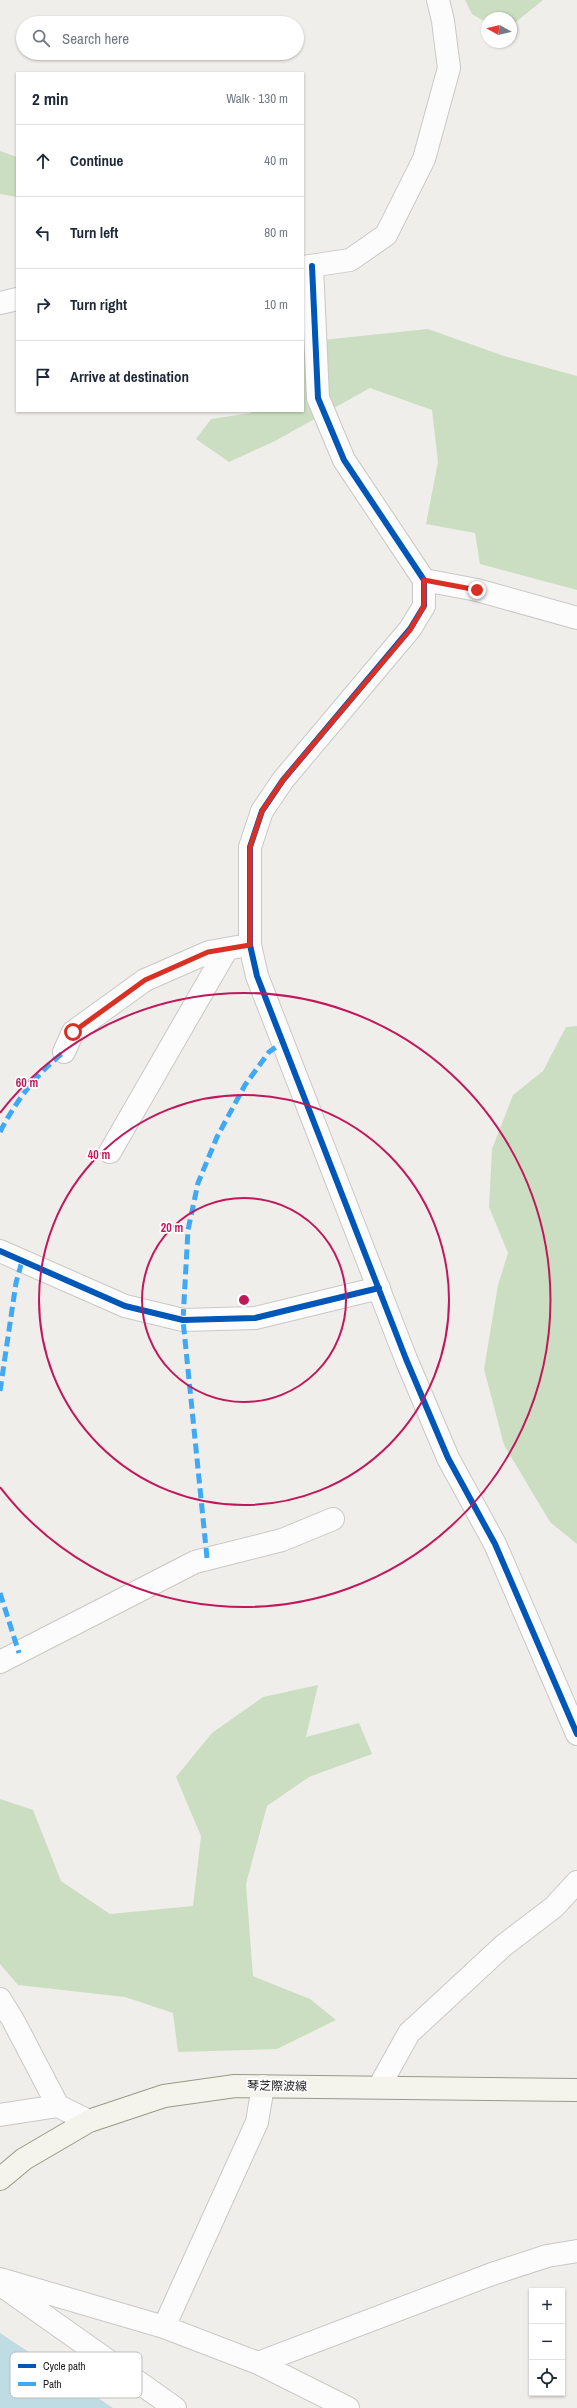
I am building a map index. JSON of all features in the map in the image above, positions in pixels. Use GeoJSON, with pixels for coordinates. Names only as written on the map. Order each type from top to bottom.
{"type":"FeatureCollection","features":[{"type":"Feature","properties":{"kind":"main road","name":"琴芝際波線"},"geometry":{"type":"LineString","coordinates":[[0,2180],[24,2159],[89,2121],[164,2096],[236,2086],[577,2090]]}},
{"type":"Feature","properties":{"kind":"street"},"geometry":{"type":"LineString","coordinates":[[438,0],[443,21],[449,68],[424,160],[386,235],[350,260],[308,266],[318,398],[344,460],[424,580],[424,606],[410,630],[283,780],[262,811],[250,847],[250,945],[257,976],[378,1288],[448,1458],[495,1544],[577,1734]]}},
{"type":"Feature","properties":{"kind":"street"},"geometry":{"type":"LineString","coordinates":[[0,303],[16,299]]}},
{"type":"Feature","properties":{"kind":"street"},"geometry":{"type":"LineString","coordinates":[[424,580],[477,590],[577,618]]}},
{"type":"Feature","properties":{"kind":"street"},"geometry":{"type":"LineString","coordinates":[[64,1052],[73,1032],[145,980],[208,952],[250,945]]}},
{"type":"Feature","properties":{"kind":"street"},"geometry":{"type":"LineString","coordinates":[[110,1152],[227,948]]}},
{"type":"Feature","properties":{"kind":"street"},"geometry":{"type":"LineString","coordinates":[[0,1251],[126,1306],[183,1320],[255,1318],[378,1288]]}},
{"type":"Feature","properties":{"kind":"street"},"geometry":{"type":"LineString","coordinates":[[0,1662],[101,1612],[148,1585],[195,1562],[282,1540],[334,1519]]}},
{"type":"Feature","properties":{"kind":"street"},"geometry":{"type":"LineString","coordinates":[[379,2087],[409,2033],[503,1946],[554,1907],[577,1882]]}},
{"type":"Feature","properties":{"kind":"street"},"geometry":{"type":"LineString","coordinates":[[0,1999],[13,2020],[58,2106]]}},
{"type":"Feature","properties":{"kind":"street"},"geometry":{"type":"LineString","coordinates":[[164,2327],[257,2122],[263,2086]]}},
{"type":"Feature","properties":{"kind":"street"},"geometry":{"type":"LineString","coordinates":[[0,2115],[58,2106],[89,2121]]}},
{"type":"Feature","properties":{"kind":"street"},"geometry":{"type":"LineString","coordinates":[[258,2363],[492,2274],[547,2256],[577,2251]]}},
{"type":"Feature","properties":{"kind":"street"},"geometry":{"type":"LineString","coordinates":[[0,2279],[164,2327],[258,2363],[348,2408]]}},
{"type":"Feature","properties":{"kind":"street"},"geometry":{"type":"LineString","coordinates":[[0,2285],[95,2352]]}},
{"type":"Feature","properties":{"kind":"street"},"geometry":{"type":"LineString","coordinates":[[142,2385],[175,2408]]}},
{"type":"Feature","properties":{"kind":"green space"},"geometry":{"type":"Polygon","coordinates":[[[465,0],[543,0],[517,21],[517,12],[481,12],[481,19],[472,14],[465,0]]]}},
{"type":"Feature","properties":{"kind":"green space"},"geometry":{"type":"Polygon","coordinates":[[[0,151],[16,157],[16,197],[0,194],[0,151]]]}},
{"type":"Feature","properties":{"kind":"green space"},"geometry":{"type":"Polygon","coordinates":[[[428,329],[504,356],[577,376],[577,590],[480,564],[475,533],[426,524],[438,462],[432,410],[370,388],[275,441],[229,462],[196,439],[211,419],[252,412],[304,412],[304,342],[428,329]]]}},
{"type":"Feature","properties":{"kind":"green space"},"geometry":{"type":"Polygon","coordinates":[[[577,1026],[577,1544],[550,1522],[504,1445],[484,1369],[498,1285],[508,1253],[489,1207],[492,1149],[513,1095],[543,1071],[566,1027],[577,1026]]]}},
{"type":"Feature","properties":{"kind":"green space"},"geometry":{"type":"Polygon","coordinates":[[[318,1685],[306,1737],[359,1723],[372,1754],[309,1777],[267,1806],[246,1884],[253,1976],[310,1999],[336,2020],[277,2049],[178,2052],[173,2013],[125,1997],[18,1985],[0,1964],[0,1799],[33,1810],[61,1881],[110,1914],[193,1906],[201,1836],[176,1777],[212,1733],[263,1697],[318,1685]]]}},
{"type":"Feature","properties":{"kind":"water"},"geometry":{"type":"Polygon","coordinates":[[[0,2333],[29,2352],[10,2352],[10,2398],[98,2398],[113,2408],[0,2408],[0,2333]]]}},
{"type":"Feature","properties":{"kind":"marked path"},"geometry":{"type":"LineString","coordinates":[[207,1558],[183,1320],[188,1230],[198,1183],[217,1137],[245,1085],[269,1052],[283,1042]]}},
{"type":"Feature","properties":{"kind":"marked path"},"geometry":{"type":"LineString","coordinates":[[0,1132],[20,1099],[44,1069],[64,1052]]}},
{"type":"Feature","properties":{"kind":"marked path"},"geometry":{"type":"LineString","coordinates":[[0,1391],[16,1283],[22,1261]]}},
{"type":"Feature","properties":{"kind":"marked path"},"geometry":{"type":"LineString","coordinates":[[0,1593],[19,1653]]}},
{"type":"Feature","properties":{"kind":"cycle path"},"geometry":{"type":"LineString","coordinates":[[312,266],[318,398],[344,460],[424,580],[424,606],[410,629],[283,780],[262,811],[250,847],[250,945],[257,976],[406,1359],[448,1458],[495,1544],[577,1734]]}},
{"type":"Feature","properties":{"kind":"cycle path"},"geometry":{"type":"LineString","coordinates":[[0,1251],[125,1306],[183,1320],[255,1318],[379,1288]]}},
{"type":"Feature","properties":{"kind":"route"},"geometry":{"type":"LineString","coordinates":[[73,1032],[145,980],[208,952],[250,945],[250,847],[262,811],[283,780],[410,630],[424,606],[424,580],[477,590]]}}]}
